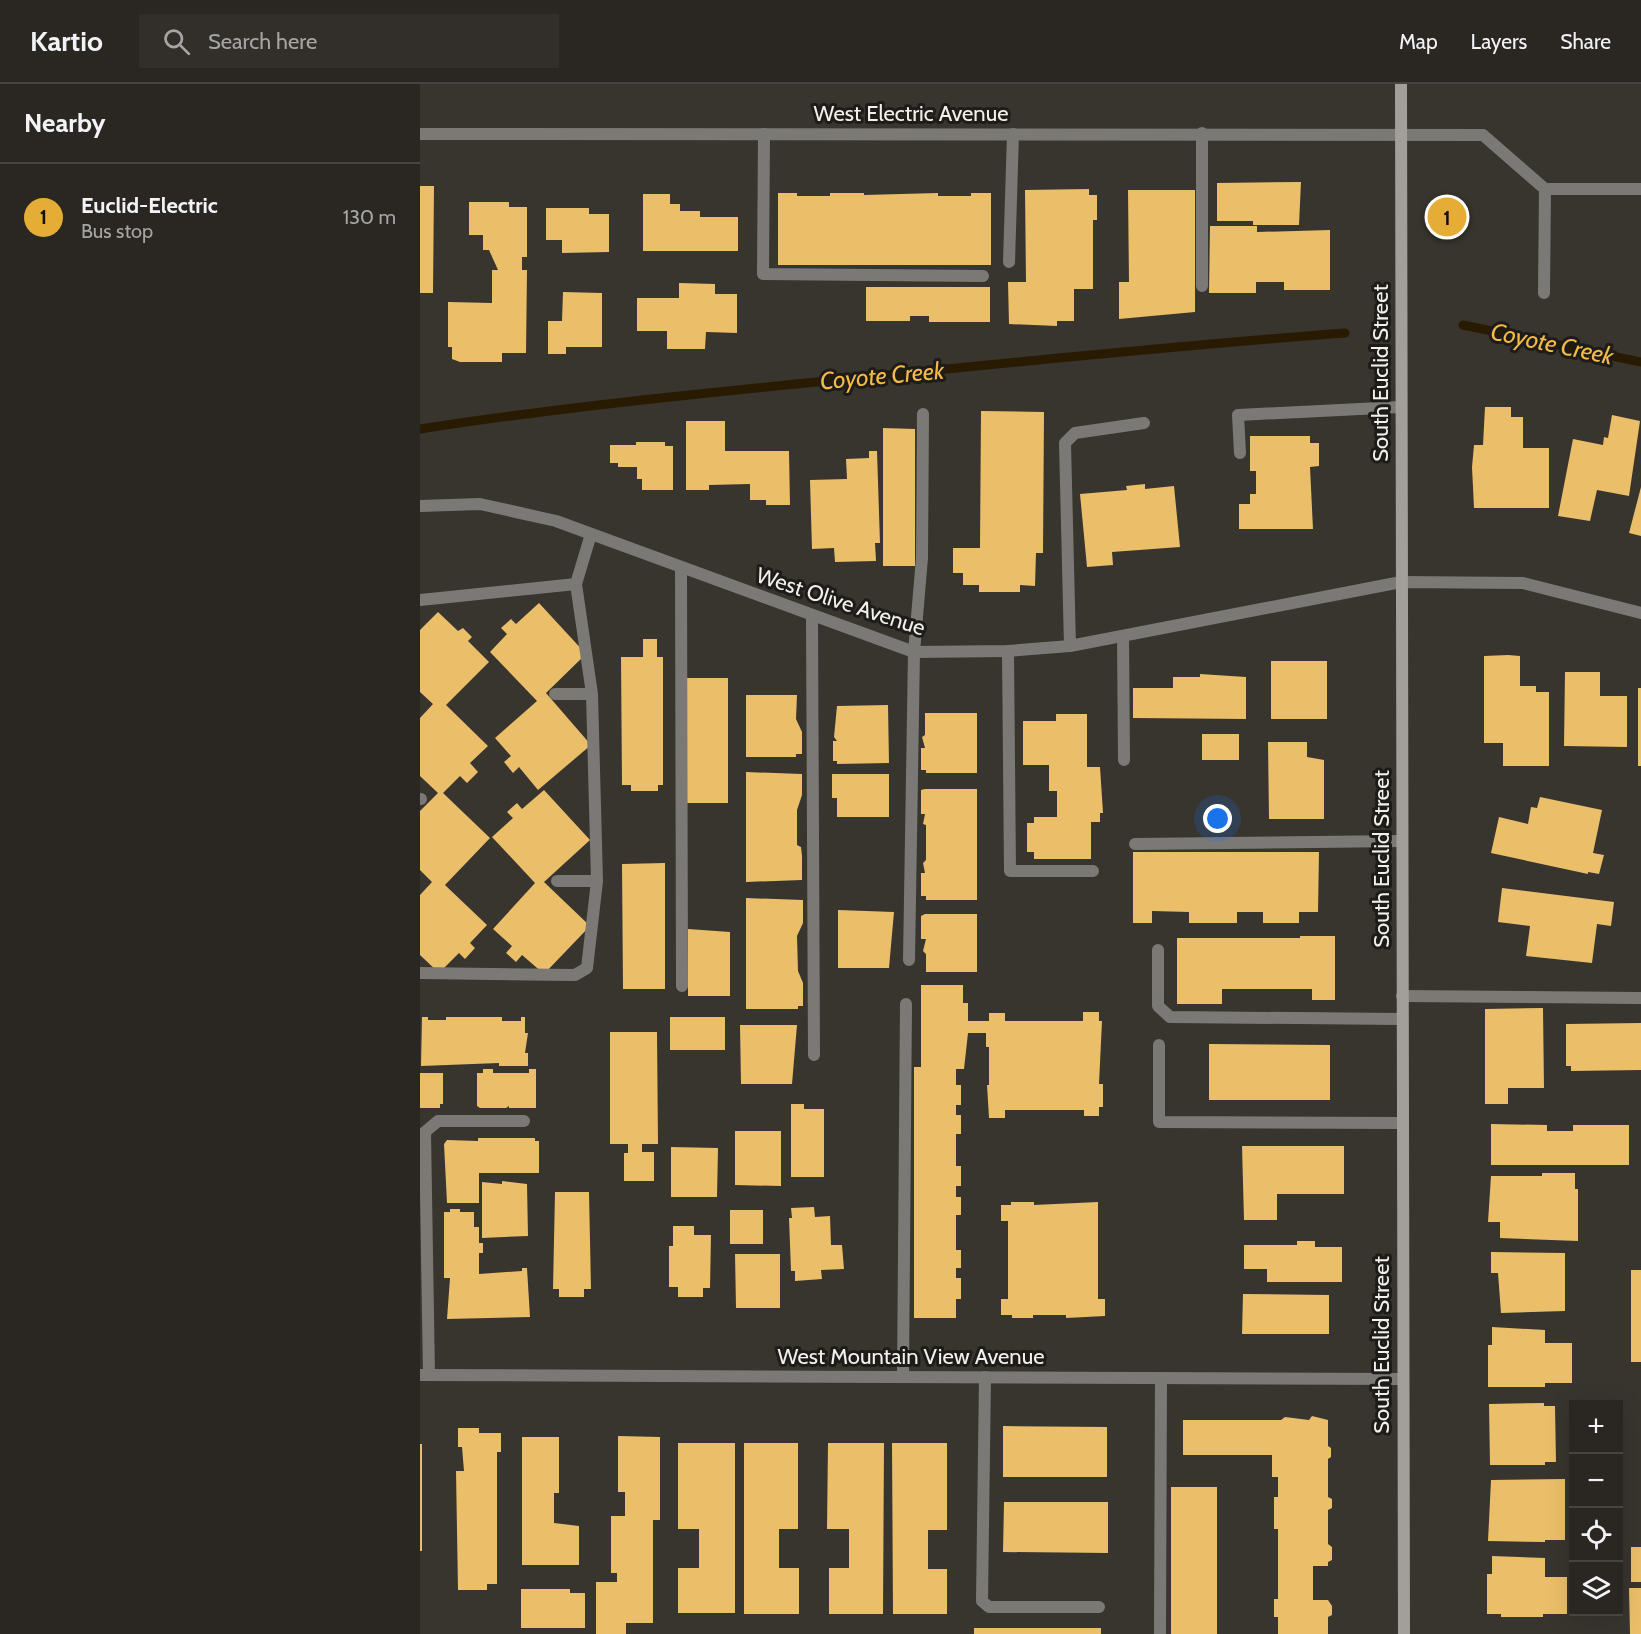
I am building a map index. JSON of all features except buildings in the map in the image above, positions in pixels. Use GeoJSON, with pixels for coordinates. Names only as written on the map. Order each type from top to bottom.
{"type":"FeatureCollection","features":[{"type":"Feature","properties":{"kind":"main road","name":"South Euclid Street"},"geometry":{"type":"LineString","coordinates":[[1401,84],[1401,1019],[1404,1634]]}},
{"type":"Feature","properties":{"kind":"street","name":"West Electric Avenue"},"geometry":{"type":"LineString","coordinates":[[420,134],[1483,135],[1545,189]]}},
{"type":"Feature","properties":{"kind":"street"},"geometry":{"type":"LineString","coordinates":[[764,134],[763,274],[983,276]]}},
{"type":"Feature","properties":{"kind":"street"},"geometry":{"type":"LineString","coordinates":[[1010,262],[1013,134]]}},
{"type":"Feature","properties":{"kind":"street"},"geometry":{"type":"LineString","coordinates":[[1202,134],[1202,286]]}},
{"type":"Feature","properties":{"kind":"street"},"geometry":{"type":"LineString","coordinates":[[1544,293],[1545,189],[1641,189]]}},
{"type":"Feature","properties":{"kind":"street"},"geometry":{"type":"LineString","coordinates":[[1240,453],[1238,415],[1400,407]]}},
{"type":"Feature","properties":{"kind":"street"},"geometry":{"type":"LineString","coordinates":[[909,960],[914,652],[922,558],[923,414]]}},
{"type":"Feature","properties":{"kind":"street"},"geometry":{"type":"LineString","coordinates":[[1070,646],[1065,443],[1075,433],[1144,423]]}},
{"type":"Feature","properties":{"kind":"street","name":"West Olive Avenue"},"geometry":{"type":"LineString","coordinates":[[420,506],[480,504],[556,522],[914,652],[1008,651],[1070,646],[1401,582],[1523,583],[1641,613]]}},
{"type":"Feature","properties":{"kind":"street"},"geometry":{"type":"LineString","coordinates":[[420,973],[582,972],[590,961],[597,881],[592,694],[576,584],[591,534]]}},
{"type":"Feature","properties":{"kind":"street"},"geometry":{"type":"LineString","coordinates":[[681,567],[682,986]]}},
{"type":"Feature","properties":{"kind":"street"},"geometry":{"type":"LineString","coordinates":[[420,600],[576,584]]}},
{"type":"Feature","properties":{"kind":"street"},"geometry":{"type":"LineString","coordinates":[[812,616],[813,1054]]}},
{"type":"Feature","properties":{"kind":"street"},"geometry":{"type":"LineString","coordinates":[[1123,637],[1124,760]]}},
{"type":"Feature","properties":{"kind":"street"},"geometry":{"type":"LineString","coordinates":[[1008,651],[1010,871],[1093,871]]}},
{"type":"Feature","properties":{"kind":"street"},"geometry":{"type":"LineString","coordinates":[[555,694],[592,694]]}},
{"type":"Feature","properties":{"kind":"street"},"geometry":{"type":"LineString","coordinates":[[1135,844],[1402,841]]}},
{"type":"Feature","properties":{"kind":"street"},"geometry":{"type":"LineString","coordinates":[[557,881],[597,881]]}},
{"type":"Feature","properties":{"kind":"street"},"geometry":{"type":"LineString","coordinates":[[1158,950],[1158,1006],[1170,1017],[1401,1019]]}},
{"type":"Feature","properties":{"kind":"street"},"geometry":{"type":"LineString","coordinates":[[1402,996],[1641,998]]}},
{"type":"Feature","properties":{"kind":"street"},"geometry":{"type":"LineString","coordinates":[[903,1377],[906,1004]]}},
{"type":"Feature","properties":{"kind":"street"},"geometry":{"type":"LineString","coordinates":[[1159,1045],[1159,1122],[1402,1123]]}},
{"type":"Feature","properties":{"kind":"street"},"geometry":{"type":"LineString","coordinates":[[424,1375],[425,1132],[438,1121],[524,1121]]}},
{"type":"Feature","properties":{"kind":"street","name":"West Mountain View Avenue"},"geometry":{"type":"LineString","coordinates":[[424,1375],[1402,1379]]}},
{"type":"Feature","properties":{"kind":"street"},"geometry":{"type":"LineString","coordinates":[[985,1377],[982,1601],[989,1607],[1099,1607]]}},
{"type":"Feature","properties":{"kind":"street"},"geometry":{"type":"LineString","coordinates":[[1160,1634],[1161,1378]]}},
{"type":"Feature","properties":{"kind":"waterway","name":"Coyote Creek"},"geometry":{"type":"LineString","coordinates":[[1463,325],[1641,362]]}},
{"type":"Feature","properties":{"kind":"waterway","name":"Coyote Creek"},"geometry":{"type":"LineString","coordinates":[[420,429],[531,413],[698,394],[1345,333]]}},
{"type":"Feature","properties":{"kind":"place","name":"Euclid-Electric"},"geometry":{"type":"Point","coordinates":[1447,217]}}]}
